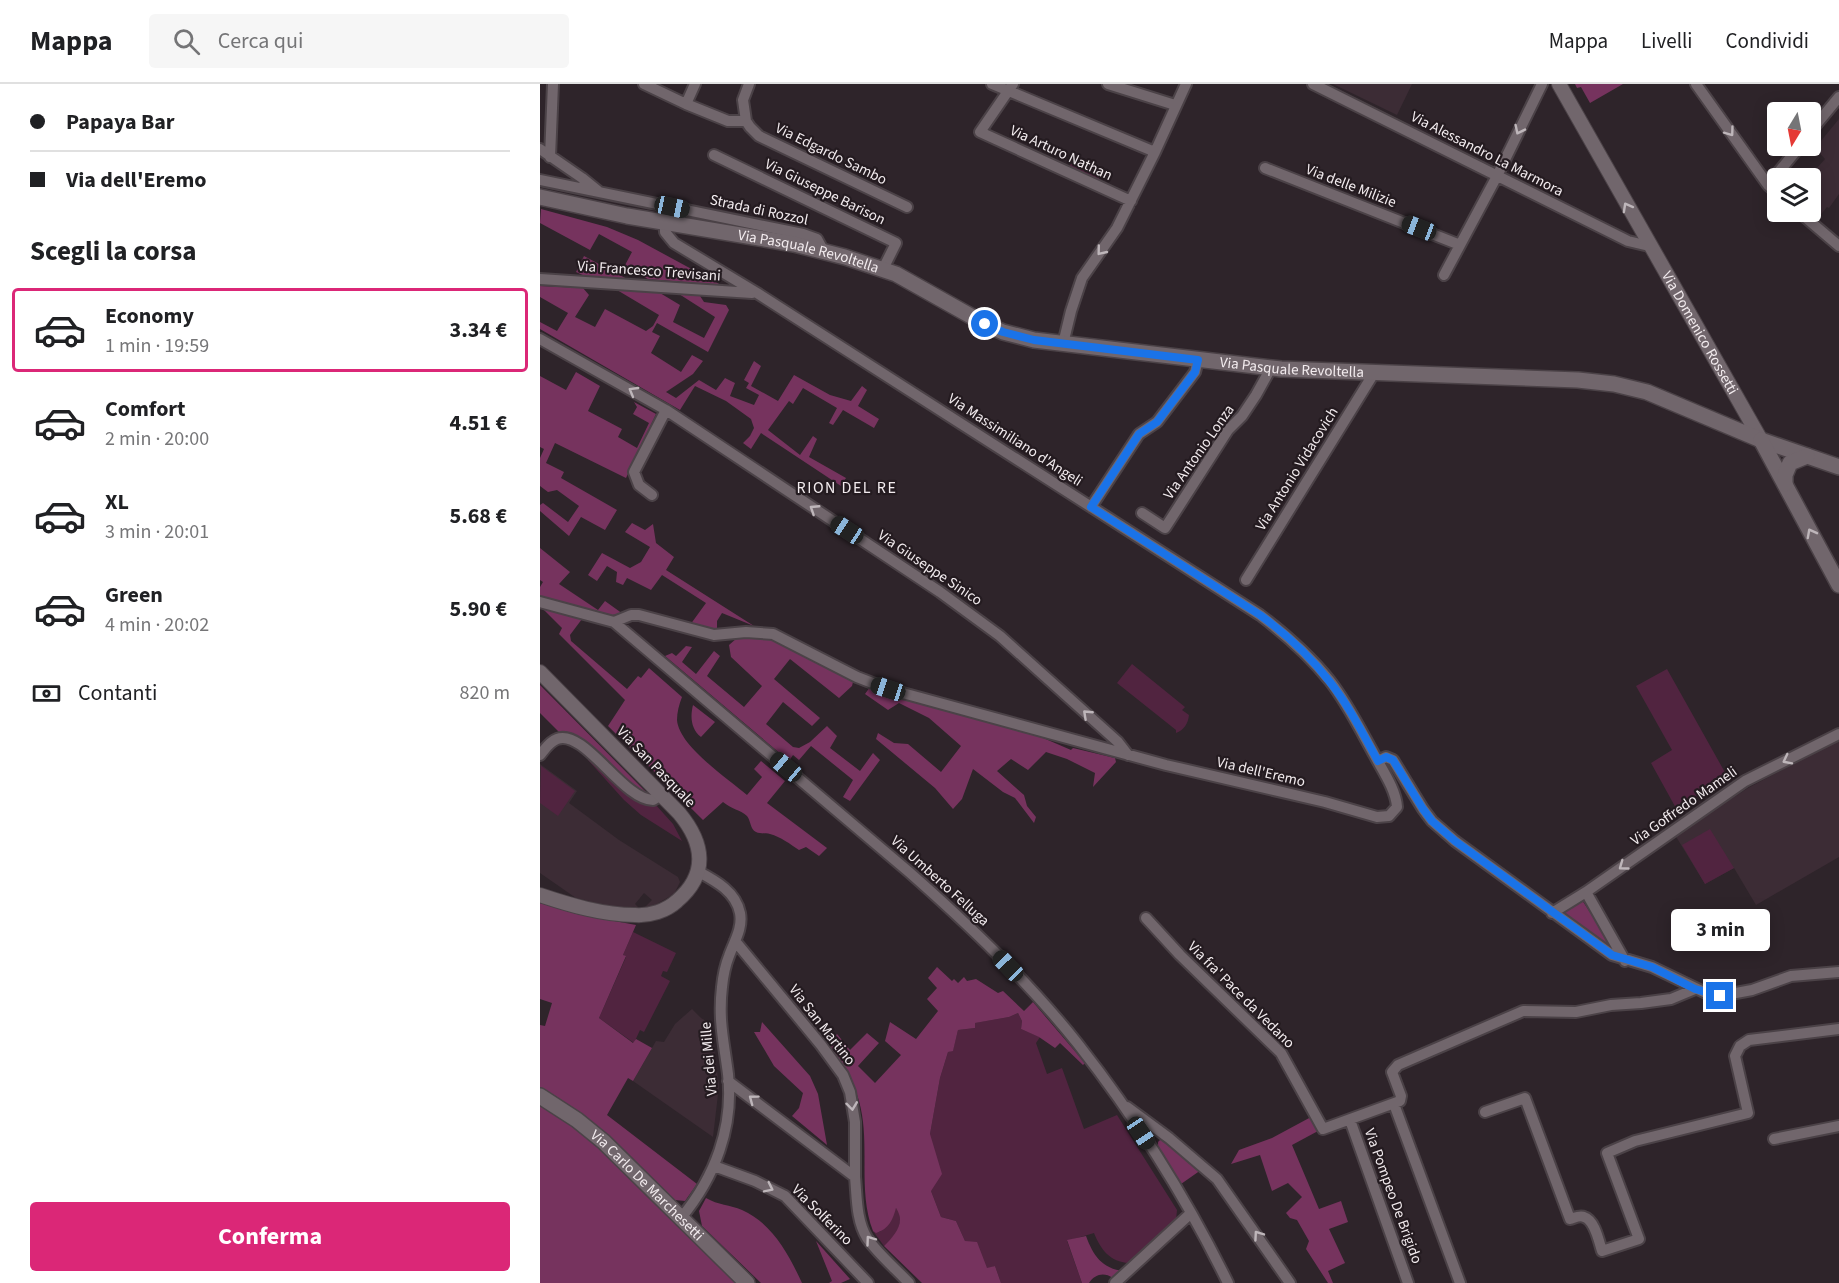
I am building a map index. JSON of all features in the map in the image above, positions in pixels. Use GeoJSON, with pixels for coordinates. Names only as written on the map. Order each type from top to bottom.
{"type":"FeatureCollection","features":[{"type":"Feature","properties":{"kind":"main road","name":"Via Pasquale Revoltella"},"geometry":{"type":"LineString","coordinates":[[540,197],[823,250],[883,269],[919,286],[972,318],[1003,332],[1063,344],[1271,368],[1578,380],[1614,384],[1647,393],[1761,440],[1839,467]]}},
{"type":"Feature","properties":{"kind":"main road","name":"Via Domenico Rossetti"},"geometry":{"type":"LineString","coordinates":[[1761,440],[1839,585]]}},
{"type":"Feature","properties":{"kind":"main road"},"geometry":{"type":"LineString","coordinates":[[1785,484],[1785,475],[1790,463],[1808,456]]}},
{"type":"Feature","properties":{"kind":"main road","name":"Via Carlo De Marchesetti"},"geometry":{"type":"LineString","coordinates":[[540,1096],[591,1131],[747,1283]]}},
{"type":"Feature","properties":{"kind":"street"},"geometry":{"type":"LineString","coordinates":[[550,157],[553,84]]}},
{"type":"Feature","properties":{"kind":"street"},"geometry":{"type":"LineString","coordinates":[[644,84],[728,122],[746,121],[743,100],[749,84]]}},
{"type":"Feature","properties":{"kind":"street"},"geometry":{"type":"LineString","coordinates":[[686,104],[695,84]]}},
{"type":"Feature","properties":{"kind":"street"},"geometry":{"type":"LineString","coordinates":[[992,84],[1011,87],[1155,152]]}},
{"type":"Feature","properties":{"kind":"street"},"geometry":{"type":"LineString","coordinates":[[1108,84],[1176,105]]}},
{"type":"Feature","properties":{"kind":"street"},"geometry":{"type":"LineString","coordinates":[[1063,344],[1068,320],[1082,278],[1112,237],[1155,152],[1185,84]]}},
{"type":"Feature","properties":{"kind":"street","name":"Via Alessandro La Marmora"},"geometry":{"type":"LineString","coordinates":[[1313,84],[1628,241],[1649,246]]}},
{"type":"Feature","properties":{"kind":"street"},"geometry":{"type":"LineString","coordinates":[[1444,275],[1497,176],[1542,84]]}},
{"type":"Feature","properties":{"kind":"street","name":"Via Domenico Rossetti"},"geometry":{"type":"LineString","coordinates":[[1558,84],[1761,440]]}},
{"type":"Feature","properties":{"kind":"street"},"geometry":{"type":"LineString","coordinates":[[1696,84],[1767,184]]}},
{"type":"Feature","properties":{"kind":"street","name":"Via Arturo Nathan"},"geometry":{"type":"LineString","coordinates":[[1011,87],[980,132],[1131,201]]}},
{"type":"Feature","properties":{"kind":"street"},"geometry":{"type":"LineString","coordinates":[[1821,119],[1838,99]]}},
{"type":"Feature","properties":{"kind":"street","name":"Via Edgardo Sambo"},"geometry":{"type":"LineString","coordinates":[[746,121],[759,136],[908,207]]}},
{"type":"Feature","properties":{"kind":"street"},"geometry":{"type":"LineString","coordinates":[[540,149],[598,191]]}},
{"type":"Feature","properties":{"kind":"street","name":"Via Giuseppe Barison"},"geometry":{"type":"LineString","coordinates":[[714,155],[896,243],[883,269]]}},
{"type":"Feature","properties":{"kind":"street"},"geometry":{"type":"LineString","coordinates":[[1782,168],[1792,156]]}},
{"type":"Feature","properties":{"kind":"street","name":"Via delle Milizie"},"geometry":{"type":"LineString","coordinates":[[1265,168],[1460,245]]}},
{"type":"Feature","properties":{"kind":"street","name":"Strada di Rozzol"},"geometry":{"type":"LineString","coordinates":[[540,180],[803,234],[817,239],[823,250]]}},
{"type":"Feature","properties":{"kind":"street","name":"Via Massimiliano d'Angeli"},"geometry":{"type":"LineString","coordinates":[[665,222],[665,232],[674,243],[1091,507],[1286,634],[1330,681],[1378,761]]}},
{"type":"Feature","properties":{"kind":"street"},"geometry":{"type":"LineString","coordinates":[[1811,222],[1839,246]]}},
{"type":"Feature","properties":{"kind":"street","name":"Via Francesco Trevisani"},"geometry":{"type":"LineString","coordinates":[[540,279],[756,293]]}},
{"type":"Feature","properties":{"kind":"street","name":"Via Giuseppe Sinico"},"geometry":{"type":"LineString","coordinates":[[540,339],[666,410],[940,592],[1000,636],[1118,742],[1128,755]]}},
{"type":"Feature","properties":{"kind":"street"},"geometry":{"type":"LineString","coordinates":[[1091,507],[1139,434],[1157,422],[1195,372],[1198,360]]}},
{"type":"Feature","properties":{"kind":"street","name":"Via Antonio Lonza"},"geometry":{"type":"LineString","coordinates":[[1142,513],[1165,528],[1228,430],[1242,416],[1256,395],[1271,368]]}},
{"type":"Feature","properties":{"kind":"street","name":"Via Antonio Vidacovich"},"geometry":{"type":"LineString","coordinates":[[1246,580],[1374,373]]}},
{"type":"Feature","properties":{"kind":"street"},"geometry":{"type":"LineString","coordinates":[[652,495],[639,485],[634,472],[666,410]]}},
{"type":"Feature","properties":{"kind":"street","name":"Via dell'Eremo"},"geometry":{"type":"LineString","coordinates":[[540,602],[614,622],[631,615],[639,615],[714,635],[773,634],[868,682],[1128,755],[1384,818],[1394,813],[1397,807],[1396,798],[1378,761]]}},
{"type":"Feature","properties":{"kind":"street","name":"Via Umberto Felluga"},"geometry":{"type":"LineString","coordinates":[[614,622],[946,905],[1040,1000],[1078,1045],[1149,1144],[1209,1245],[1228,1283]]}},
{"type":"Feature","properties":{"kind":"street","name":"Via San Pasquale"},"geometry":{"type":"LineString","coordinates":[[540,672],[689,825],[700,855],[699,872]]}},
{"type":"Feature","properties":{"kind":"street","name":"Via Goffredo Mameli"},"geometry":{"type":"LineString","coordinates":[[1552,913],[1586,892],[1745,781],[1839,734]]}},
{"type":"Feature","properties":{"kind":"street"},"geometry":{"type":"LineString","coordinates":[[540,755],[550,743],[558,738],[572,739],[630,789],[646,799],[653,800],[661,795]]}},
{"type":"Feature","properties":{"kind":"street"},"geometry":{"type":"LineString","coordinates":[[1378,761],[1386,757],[1393,760],[1432,821],[1455,841],[1612,955],[1652,967],[1695,989],[1720,996],[1752,990],[1791,976],[1839,972]]}},
{"type":"Feature","properties":{"kind":"street"},"geometry":{"type":"LineString","coordinates":[[540,895],[603,912],[654,914],[673,905],[687,892],[699,872]]}},
{"type":"Feature","properties":{"kind":"street","name":"Via dei Mille"},"geometry":{"type":"LineString","coordinates":[[681,1218],[694,1202],[714,1166],[726,1124],[728,1081],[719,1021],[720,1004],[725,969],[741,921],[740,911],[722,886],[699,872]]}},
{"type":"Feature","properties":{"kind":"street"},"geometry":{"type":"LineString","coordinates":[[1586,892],[1626,961]]}},
{"type":"Feature","properties":{"kind":"street","name":"Via fra' Pace da Vedano"},"geometry":{"type":"LineString","coordinates":[[1146,918],[1180,956],[1281,1053],[1323,1129],[1394,1104]]}},
{"type":"Feature","properties":{"kind":"street","name":"Via San Martino"},"geometry":{"type":"LineString","coordinates":[[735,941],[843,1075],[852,1098],[855,1122],[855,1177],[860,1222],[866,1237],[909,1283]]}},
{"type":"Feature","properties":{"kind":"street"},"geometry":{"type":"LineString","coordinates":[[1457,1282],[1394,1104],[1402,1099],[1392,1072],[1398,1065],[1523,1011],[1576,1012],[1611,1005],[1671,999],[1695,989]]}},
{"type":"Feature","properties":{"kind":"street"},"geometry":{"type":"LineString","coordinates":[[1485,1112],[1525,1098],[1570,1219],[1582,1216],[1588,1218],[1596,1231],[1602,1251],[1639,1239],[1607,1153],[1635,1140],[1748,1113],[1735,1056],[1740,1046],[1749,1040],[1839,1029]]}},
{"type":"Feature","properties":{"kind":"street"},"geometry":{"type":"LineString","coordinates":[[728,1081],[855,1177]]}},
{"type":"Feature","properties":{"kind":"street"},"geometry":{"type":"LineString","coordinates":[[1122,1104],[1169,1138],[1217,1179],[1290,1283]]}},
{"type":"Feature","properties":{"kind":"street","name":"Via Pompeo De Brigido"},"geometry":{"type":"LineString","coordinates":[[1350,1120],[1408,1283]]}},
{"type":"Feature","properties":{"kind":"street"},"geometry":{"type":"LineString","coordinates":[[1774,1139],[1839,1126]]}},
{"type":"Feature","properties":{"kind":"street","name":"Via Solferino"},"geometry":{"type":"LineString","coordinates":[[714,1166],[755,1181],[785,1196],[868,1283]]}},
{"type":"Feature","properties":{"kind":"street"},"geometry":{"type":"LineString","coordinates":[[1115,1283],[1190,1214]]}},
{"type":"Feature","properties":{"kind":"shaded area"},"geometry":{"type":"Polygon","coordinates":[[[1333,84],[1412,84],[1397,115],[1333,84]]]}},
{"type":"Feature","properties":{"kind":"shaded area"},"geometry":{"type":"Polygon","coordinates":[[[1575,84],[1623,84],[1590,103],[1581,87],[1577,88],[1575,84]]]}},
{"type":"Feature","properties":{"kind":"shaded area"},"geometry":{"type":"Polygon","coordinates":[[[1839,119],[1839,194],[1829,208],[1827,207],[1821,214],[1821,168],[1817,168],[1825,159],[1821,155],[1821,141],[1839,119]]]}},
{"type":"Feature","properties":{"kind":"shaded area"},"geometry":{"type":"Polygon","coordinates":[[[1074,156],[1104,169],[1097,183],[1068,170],[1074,156]]]}},
{"type":"Feature","properties":{"kind":"shaded area"},"geometry":{"type":"Polygon","coordinates":[[[541,209],[607,227],[638,240],[721,285],[648,279],[624,267],[632,252],[599,234],[590,250],[540,223],[541,209]]]}},
{"type":"Feature","properties":{"kind":"shaded area"},"geometry":{"type":"Polygon","coordinates":[[[584,256],[627,279],[587,277],[576,272],[584,256]]]}},
{"type":"Feature","properties":{"kind":"shaded area"},"geometry":{"type":"Polygon","coordinates":[[[540,286],[583,288],[589,295],[575,317],[595,327],[605,309],[646,331],[653,326],[659,315],[617,290],[660,293],[680,305],[673,322],[704,338],[715,317],[679,294],[700,296],[704,302],[726,305],[729,310],[708,352],[657,323],[652,332],[660,336],[651,353],[681,372],[692,355],[703,361],[693,374],[666,392],[676,398],[699,380],[716,390],[725,378],[735,383],[730,396],[754,405],[759,395],[746,388],[749,383],[744,380],[754,361],[761,366],[751,386],[778,401],[794,375],[830,395],[851,401],[862,386],[867,390],[858,406],[879,419],[874,428],[843,410],[833,425],[829,423],[837,408],[803,388],[793,404],[789,401],[768,430],[800,455],[813,436],[817,439],[809,457],[846,478],[841,486],[761,433],[751,449],[743,443],[754,428],[751,419],[726,401],[695,386],[680,410],[540,329],[540,322],[557,331],[568,313],[540,297],[540,286]]]}},
{"type":"Feature","properties":{"kind":"shaded area"},"geometry":{"type":"Polygon","coordinates":[[[576,372],[600,386],[588,411],[622,429],[618,437],[637,448],[649,423],[633,414],[637,407],[634,402],[656,414],[626,478],[555,443],[546,463],[564,472],[561,478],[617,510],[605,530],[581,517],[569,536],[540,511],[540,505],[543,503],[568,522],[579,506],[557,490],[548,492],[540,486],[540,458],[544,449],[540,447],[540,376],[566,390],[576,372]]]}},
{"type":"Feature","properties":{"kind":"shaded area"},"geometry":{"type":"Polygon","coordinates":[[[632,523],[645,530],[653,524],[656,543],[674,557],[666,570],[754,626],[722,613],[717,621],[717,631],[690,625],[706,603],[662,575],[651,590],[627,578],[623,585],[616,582],[617,572],[607,566],[597,581],[588,575],[602,553],[630,568],[641,562],[650,547],[625,532],[632,523]]]}},
{"type":"Feature","properties":{"kind":"shaded area"},"geometry":{"type":"Polygon","coordinates":[[[540,548],[570,572],[559,584],[598,610],[605,601],[623,614],[612,617],[540,598],[540,587],[543,582],[540,580],[540,548]]]}},
{"type":"Feature","properties":{"kind":"shaded area"},"geometry":{"type":"Polygon","coordinates":[[[541,607],[582,619],[570,635],[571,641],[627,689],[638,676],[641,678],[649,668],[682,697],[677,720],[686,740],[705,761],[747,795],[762,777],[754,769],[761,761],[785,781],[767,803],[827,848],[819,856],[806,847],[799,850],[778,837],[756,832],[747,816],[723,802],[703,820],[608,726],[625,700],[559,634],[562,628],[541,607]]]}},
{"type":"Feature","properties":{"kind":"shaded area"},"geometry":{"type":"Polygon","coordinates":[[[766,636],[850,677],[853,682],[852,686],[839,698],[790,659],[774,679],[820,718],[812,726],[783,702],[766,724],[793,747],[799,748],[810,742],[827,726],[837,736],[830,748],[860,771],[873,753],[880,760],[850,801],[843,797],[853,780],[811,746],[799,760],[793,755],[789,761],[665,656],[672,653],[676,656],[686,646],[692,647],[682,662],[696,674],[714,651],[720,656],[707,676],[744,707],[762,686],[731,657],[729,645],[737,638],[766,636]]]}},
{"type":"Feature","properties":{"kind":"shaded area"},"geometry":{"type":"Polygon","coordinates":[[[1132,664],[1185,707],[1182,710],[1189,715],[1181,730],[1176,733],[1176,730],[1117,683],[1132,664]]]}},
{"type":"Feature","properties":{"kind":"shaded area"},"geometry":{"type":"Polygon","coordinates":[[[1667,669],[1727,776],[1677,810],[1651,763],[1672,750],[1636,686],[1667,669]]]}},
{"type":"Feature","properties":{"kind":"shaded area"},"geometry":{"type":"Polygon","coordinates":[[[540,685],[646,792],[642,792],[572,733],[563,731],[560,733],[540,713],[540,685]]]}},
{"type":"Feature","properties":{"kind":"shaded area"},"geometry":{"type":"Polygon","coordinates":[[[870,687],[936,708],[1034,734],[1071,750],[1073,748],[1115,758],[1116,762],[1093,787],[1095,773],[1067,759],[1046,752],[1028,770],[1011,759],[997,771],[1024,795],[1027,806],[1036,817],[1034,823],[1015,798],[1003,792],[973,769],[962,799],[953,809],[935,788],[876,739],[878,733],[894,743],[908,744],[941,772],[961,746],[929,718],[899,703],[888,710],[865,694],[870,687]]]}},
{"type":"Feature","properties":{"kind":"shaded area"},"geometry":{"type":"Polygon","coordinates":[[[693,705],[715,722],[701,737],[692,722],[693,705]]]}},
{"type":"Feature","properties":{"kind":"shaded area"},"geometry":{"type":"Polygon","coordinates":[[[1839,740],[1839,857],[1756,905],[1734,868],[1705,884],[1675,835],[1748,788],[1839,740]]]}},
{"type":"Feature","properties":{"kind":"shaded area"},"geometry":{"type":"Polygon","coordinates":[[[589,759],[645,805],[655,804],[673,824],[682,841],[641,815],[624,800],[589,759]]]}},
{"type":"Feature","properties":{"kind":"shaded area"},"geometry":{"type":"Polygon","coordinates":[[[540,764],[577,791],[569,803],[619,840],[678,877],[680,882],[674,894],[643,909],[652,900],[644,893],[635,904],[638,907],[636,909],[609,906],[576,898],[540,873],[540,764]]]}},
{"type":"Feature","properties":{"kind":"shaded area"},"geometry":{"type":"Polygon","coordinates":[[[541,766],[575,791],[558,816],[540,803],[541,766]]]}},
{"type":"Feature","properties":{"kind":"shaded area"},"geometry":{"type":"Polygon","coordinates":[[[1710,829],[1734,868],[1705,884],[1682,845],[1710,829]]]}},
{"type":"Feature","properties":{"kind":"shaded area"},"geometry":{"type":"Polygon","coordinates":[[[1582,900],[1614,949],[1562,913],[1582,900]]]}},
{"type":"Feature","properties":{"kind":"shaded area"},"geometry":{"type":"Polygon","coordinates":[[[540,903],[577,914],[636,925],[623,955],[626,956],[599,1018],[633,1043],[636,1039],[652,1048],[633,1081],[628,1078],[607,1115],[697,1184],[685,1201],[675,1200],[628,1154],[594,1125],[559,1098],[540,1087],[540,1025],[545,1026],[552,1003],[540,999],[540,903]]]}},
{"type":"Feature","properties":{"kind":"shaded area"},"geometry":{"type":"Polygon","coordinates":[[[633,932],[676,953],[667,972],[663,971],[661,976],[670,981],[644,1032],[640,1030],[634,1043],[599,1018],[626,957],[623,955],[633,932]]]}},
{"type":"Feature","properties":{"kind":"shaded area"},"geometry":{"type":"Polygon","coordinates":[[[937,967],[952,981],[954,979],[958,983],[964,977],[967,981],[976,979],[998,993],[1003,991],[1024,1011],[1033,1002],[1085,1063],[1083,1065],[1060,1043],[1055,1048],[1021,1029],[1022,1021],[1018,1013],[1009,1017],[975,1023],[975,1028],[958,1030],[953,1051],[948,1052],[940,1078],[930,1134],[942,1174],[931,1191],[941,1217],[956,1221],[965,1241],[977,1242],[987,1268],[995,1266],[1001,1283],[922,1283],[884,1246],[898,1228],[900,1219],[896,1208],[887,1226],[876,1233],[873,1231],[866,1199],[864,1134],[859,1101],[850,1078],[829,1044],[837,1034],[850,1050],[867,1033],[879,1043],[858,1066],[875,1083],[901,1055],[885,1041],[890,1022],[916,1039],[938,1011],[927,999],[937,988],[928,978],[937,967]]]}},
{"type":"Feature","properties":{"kind":"shaded area"},"geometry":{"type":"Polygon","coordinates":[[[692,1009],[711,1024],[719,1086],[713,1137],[633,1081],[656,1041],[664,1042],[675,1024],[692,1009]]]}},
{"type":"Feature","properties":{"kind":"shaded area"},"geometry":{"type":"Polygon","coordinates":[[[1018,1013],[1022,1021],[1021,1029],[1040,1037],[1036,1043],[1047,1074],[1062,1068],[1084,1129],[1117,1115],[1177,1210],[1176,1220],[1129,1263],[1111,1258],[1094,1233],[1067,1241],[1082,1283],[1001,1283],[995,1266],[987,1269],[965,1241],[956,1221],[941,1217],[931,1191],[930,1134],[940,1078],[948,1052],[953,1050],[958,1030],[975,1028],[974,1023],[1009,1017],[1018,1013]]]}},
{"type":"Feature","properties":{"kind":"shaded area"},"geometry":{"type":"Polygon","coordinates":[[[762,1022],[810,1076],[818,1094],[827,1145],[792,1116],[799,1108],[803,1093],[774,1066],[754,1032],[760,1032],[762,1022]]]}},
{"type":"Feature","properties":{"kind":"shaded area"},"geometry":{"type":"Polygon","coordinates":[[[540,1104],[592,1139],[740,1283],[540,1283],[540,1104]]]}},
{"type":"Feature","properties":{"kind":"shaded area"},"geometry":{"type":"Polygon","coordinates":[[[1311,1117],[1318,1131],[1292,1145],[1319,1209],[1341,1201],[1348,1222],[1329,1229],[1345,1263],[1328,1271],[1333,1283],[1328,1283],[1306,1249],[1309,1241],[1297,1220],[1290,1218],[1286,1213],[1302,1197],[1288,1183],[1272,1191],[1260,1155],[1231,1164],[1239,1150],[1272,1138],[1311,1117]]]}},
{"type":"Feature","properties":{"kind":"shaded area"},"geometry":{"type":"Polygon","coordinates":[[[1162,1138],[1201,1170],[1181,1184],[1158,1146],[1162,1138]]]}},
{"type":"Feature","properties":{"kind":"shaded area"},"geometry":{"type":"Polygon","coordinates":[[[706,1198],[742,1210],[762,1223],[771,1231],[785,1251],[802,1283],[761,1283],[702,1226],[699,1211],[706,1198]]]}},
{"type":"Feature","properties":{"kind":"shaded area"},"geometry":{"type":"Polygon","coordinates":[[[896,1208],[899,1211],[900,1221],[898,1232],[884,1246],[873,1231],[880,1232],[896,1208]]]}},
{"type":"Feature","properties":{"kind":"shaded area"},"geometry":{"type":"Polygon","coordinates":[[[1086,1236],[1099,1260],[1116,1270],[1124,1271],[1113,1278],[1100,1275],[1089,1283],[1082,1283],[1067,1240],[1086,1236]]]}},
{"type":"Feature","properties":{"kind":"shaded area"},"geometry":{"type":"Polygon","coordinates":[[[816,1241],[850,1279],[841,1283],[829,1283],[832,1281],[816,1241]]]}},
{"type":"Feature","properties":{"kind":"district","name":"RION DEL RE"},"geometry":{"type":"Point","coordinates":[847,488]}},
{"type":"Feature","properties":{"kind":"route"},"geometry":{"type":"LineString","coordinates":[[985,324],[1003,332],[1034,340],[1198,360],[1195,372],[1157,422],[1139,434],[1091,507],[1286,634],[1330,681],[1378,761],[1386,757],[1393,760],[1432,821],[1455,841],[1612,955],[1652,967],[1695,989],[1720,996]]}}]}
